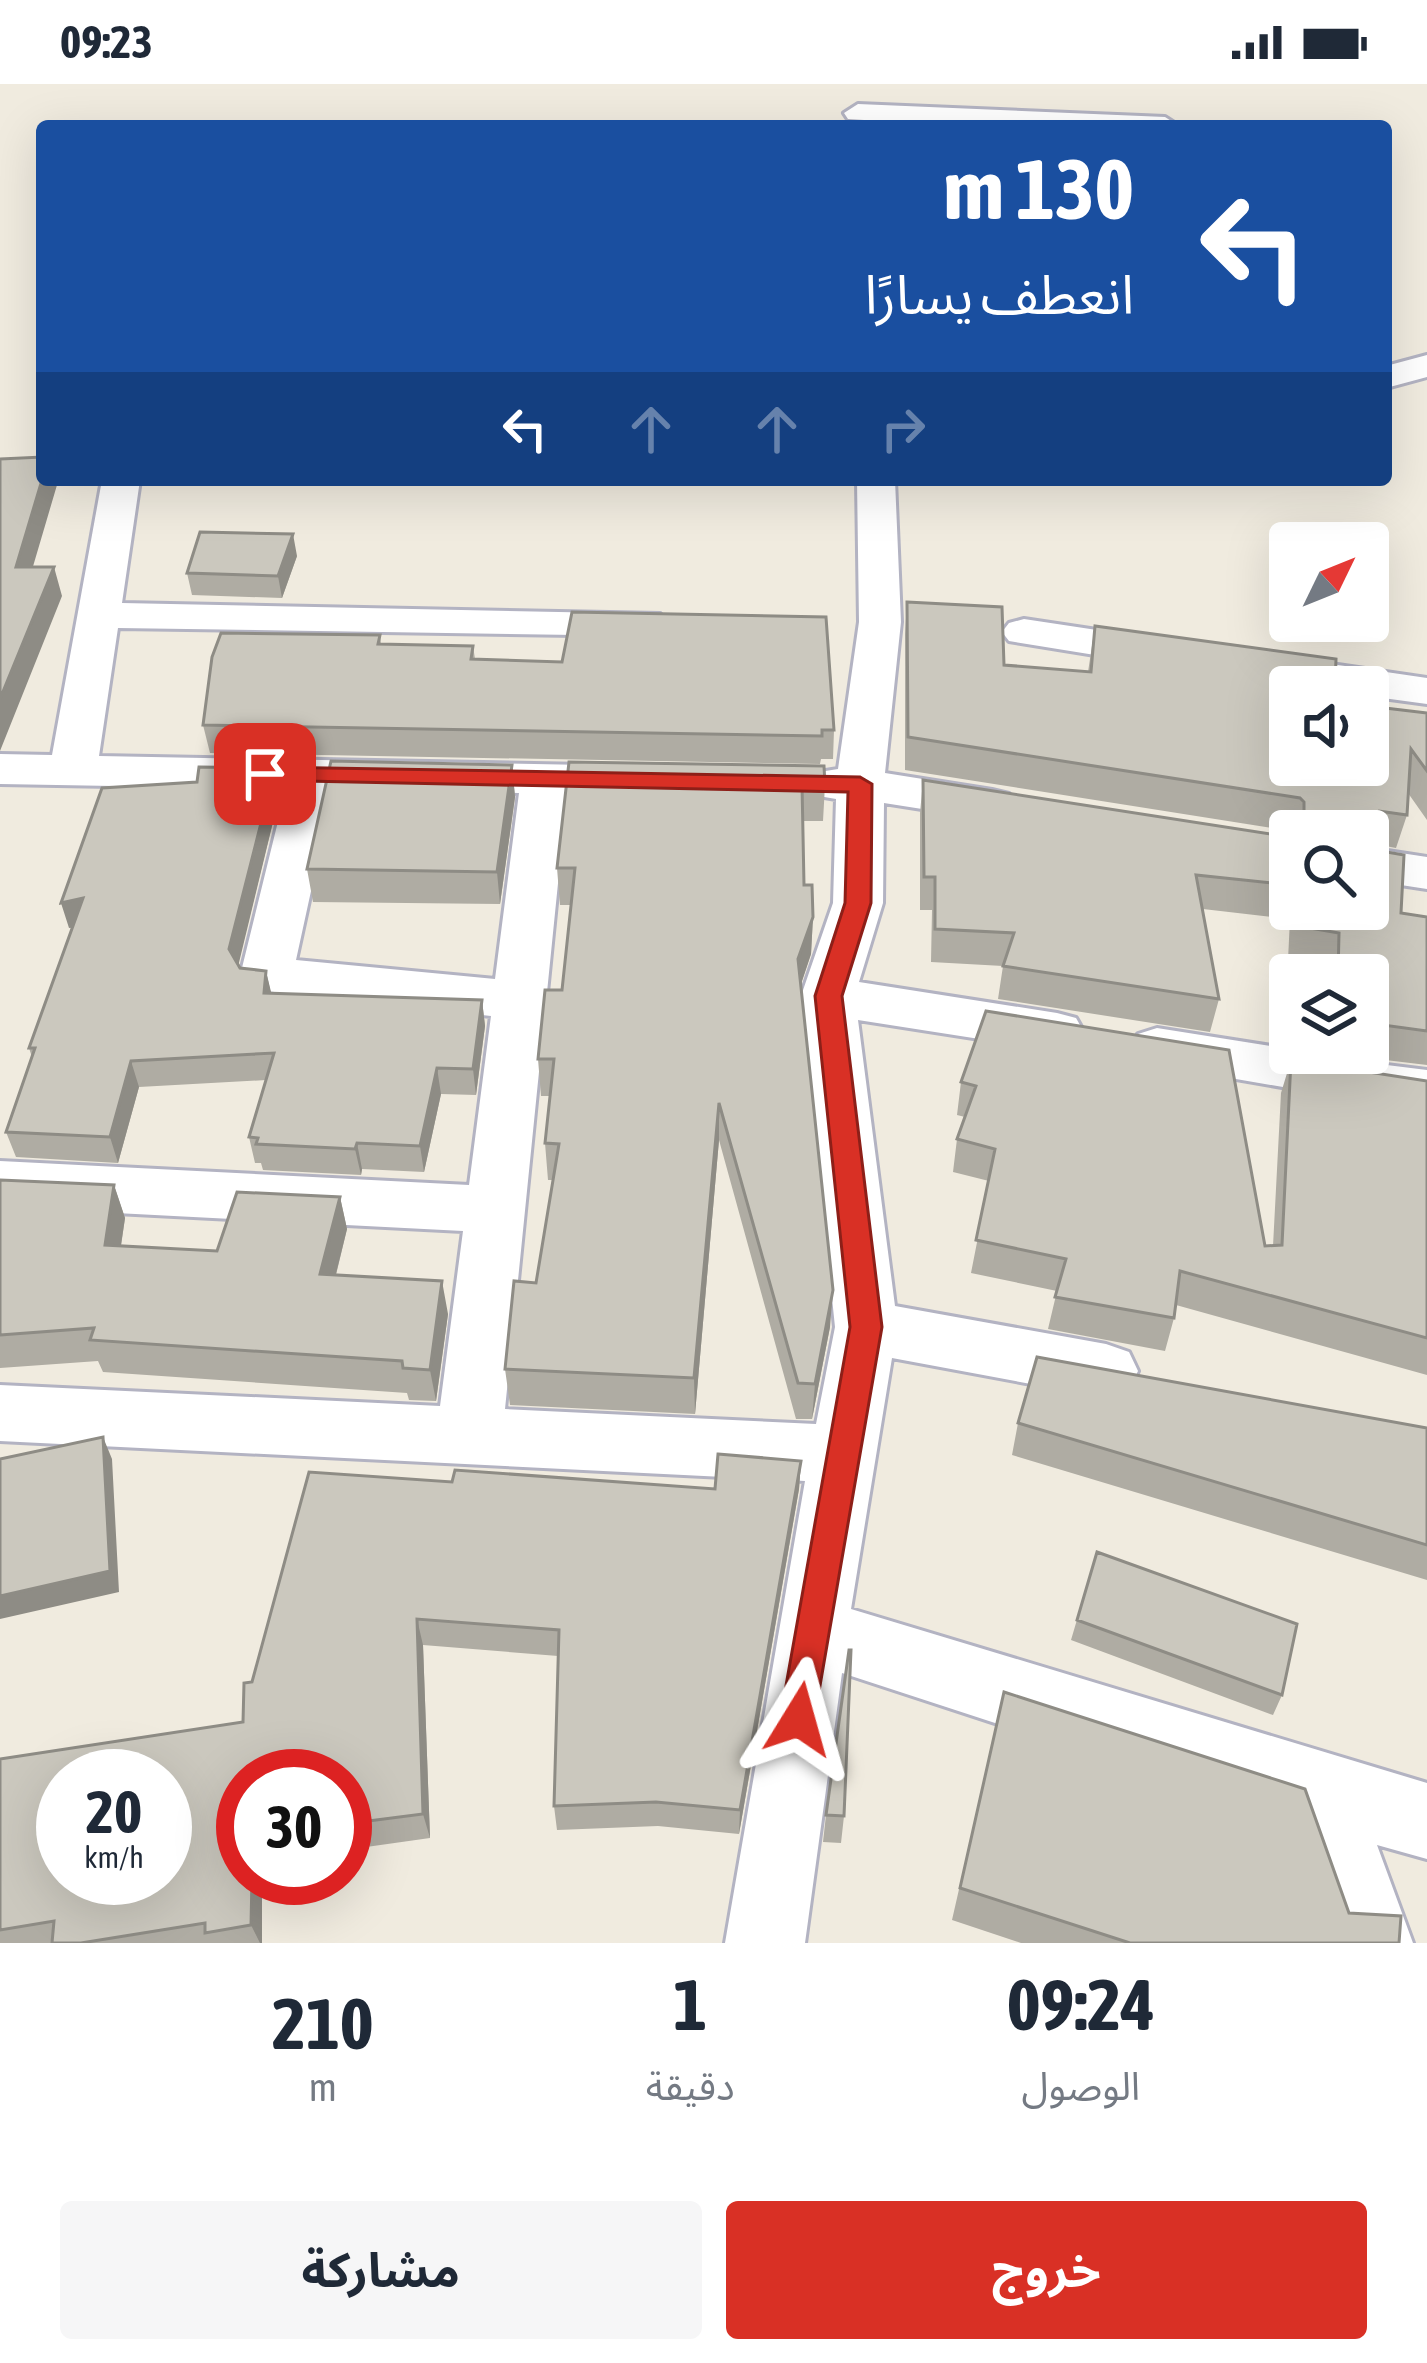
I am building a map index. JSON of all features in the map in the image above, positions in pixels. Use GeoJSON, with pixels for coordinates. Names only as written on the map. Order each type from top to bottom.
{"type":"FeatureCollection","features":[{"type":"Feature","properties":{"kind":"street"},"geometry":{"type":"LineString","coordinates":[[1158,105],[1163,120]]}},
{"type":"Feature","properties":{"kind":"street"},"geometry":{"type":"LineString","coordinates":[[858,108],[1063,120]]}},
{"type":"Feature","properties":{"kind":"street"},"geometry":{"type":"LineString","coordinates":[[73,771],[120,486]]}},
{"type":"Feature","properties":{"kind":"street"},"geometry":{"type":"LineString","coordinates":[[765,1943],[812,1630],[866,1327],[829,996],[858,903],[860,784],[880,622],[876,486]]}},
{"type":"Feature","properties":{"kind":"street"},"geometry":{"type":"LineString","coordinates":[[96,615],[696,623]]}},
{"type":"Feature","properties":{"kind":"street"},"geometry":{"type":"LineString","coordinates":[[1024,632],[1427,691]]}},
{"type":"Feature","properties":{"kind":"street"},"geometry":{"type":"LineString","coordinates":[[0,769],[680,782]]}},
{"type":"Feature","properties":{"kind":"street"},"geometry":{"type":"LineString","coordinates":[[313,775],[266,976],[517,1000]]}},
{"type":"Feature","properties":{"kind":"street"},"geometry":{"type":"LineString","coordinates":[[469,1439],[545,779]]}},
{"type":"Feature","properties":{"kind":"street"},"geometry":{"type":"LineString","coordinates":[[770,783],[860,784],[1041,813]]}},
{"type":"Feature","properties":{"kind":"street"},"geometry":{"type":"LineString","coordinates":[[1389,867],[1427,873]]}},
{"type":"Feature","properties":{"kind":"street"},"geometry":{"type":"LineString","coordinates":[[829,996],[1427,1091]]}},
{"type":"Feature","properties":{"kind":"street"},"geometry":{"type":"LineString","coordinates":[[0,1184],[495,1210]]}},
{"type":"Feature","properties":{"kind":"street"},"geometry":{"type":"LineString","coordinates":[[866,1327],[1170,1383]]}},
{"type":"Feature","properties":{"kind":"street"},"geometry":{"type":"LineString","coordinates":[[0,1413],[843,1454]]}},
{"type":"Feature","properties":{"kind":"street"},"geometry":{"type":"LineString","coordinates":[[812,1630],[1427,1821]]}},
{"type":"Feature","properties":{"kind":"street"},"geometry":{"type":"LineString","coordinates":[[1319,1791],[1373,1943]]}},
{"type":"Feature","properties":{"kind":"building"},"geometry":{"type":"Polygon","coordinates":[[[36,457],[36,486],[40,486],[16,567],[54,567],[0,699],[0,459],[36,457]]]}},
{"type":"Feature","properties":{"kind":"building"},"geometry":{"type":"Polygon","coordinates":[[[200,532],[293,534],[278,576],[187,573],[200,532]]]}},
{"type":"Feature","properties":{"kind":"building"},"geometry":{"type":"Polygon","coordinates":[[[907,602],[1002,607],[1004,665],[1091,672],[1095,626],[1336,659],[1336,666],[1269,666],[1269,786],[1389,786],[1389,708],[1427,713],[1427,771],[1411,749],[1407,815],[1389,810],[1304,810],[1300,798],[908,737],[907,602]]]}},
{"type":"Feature","properties":{"kind":"building"},"geometry":{"type":"Polygon","coordinates":[[[572,612],[826,617],[834,730],[822,730],[822,736],[203,725],[212,657],[221,633],[380,635],[378,644],[473,646],[471,659],[562,662],[572,612]]]}},
{"type":"Feature","properties":{"kind":"building"},"geometry":{"type":"Polygon","coordinates":[[[331,761],[512,765],[497,872],[307,869],[331,761]]]}},
{"type":"Feature","properties":{"kind":"building"},"geometry":{"type":"Polygon","coordinates":[[[569,762],[824,766],[825,785],[802,784],[804,885],[812,885],[813,917],[798,959],[833,1290],[815,1384],[798,1383],[719,1103],[694,1378],[505,1369],[514,1281],[536,1283],[559,1144],[545,1143],[554,1059],[538,1059],[545,990],[562,990],[575,868],[557,868],[569,762]]]}},
{"type":"Feature","properties":{"kind":"building"},"geometry":{"type":"Polygon","coordinates":[[[199,767],[275,768],[229,949],[240,968],[266,971],[264,993],[482,1000],[473,1069],[437,1068],[420,1146],[357,1143],[355,1149],[256,1144],[258,1138],[249,1137],[274,1053],[131,1061],[110,1137],[6,1132],[35,1048],[29,1048],[83,898],[61,903],[102,788],[197,782],[199,767]]]}},
{"type":"Feature","properties":{"kind":"building"},"geometry":{"type":"Polygon","coordinates":[[[923,780],[1269,834],[1269,883],[1196,875],[1219,999],[1003,966],[1014,933],[935,929],[935,877],[924,877],[923,780]]]}},
{"type":"Feature","properties":{"kind":"building"},"geometry":{"type":"Polygon","coordinates":[[[1389,852],[1404,855],[1401,913],[1427,917],[1427,1031],[1389,1026],[1389,954],[1338,954],[1339,933],[1321,930],[1389,930],[1389,852]]]}},
{"type":"Feature","properties":{"kind":"building"},"geometry":{"type":"Polygon","coordinates":[[[986,1011],[1229,1050],[1265,1246],[1282,1245],[1290,1074],[1382,1074],[1427,1081],[1427,1338],[1180,1271],[1174,1318],[1055,1297],[1066,1259],[976,1240],[995,1149],[957,1139],[976,1086],[961,1082],[986,1011]]]}},
{"type":"Feature","properties":{"kind":"building"},"geometry":{"type":"Polygon","coordinates":[[[0,1180],[114,1185],[105,1245],[217,1251],[237,1192],[340,1197],[320,1274],[442,1281],[430,1370],[403,1368],[402,1361],[90,1340],[94,1328],[0,1335],[0,1180]]]}},
{"type":"Feature","properties":{"kind":"building"},"geometry":{"type":"Polygon","coordinates":[[[1037,1357],[1427,1428],[1427,1545],[1018,1423],[1037,1357]]]}},
{"type":"Feature","properties":{"kind":"building"},"geometry":{"type":"Polygon","coordinates":[[[103,1437],[110,1571],[0,1596],[0,1459],[103,1437]]]}},
{"type":"Feature","properties":{"kind":"building"},"geometry":{"type":"Polygon","coordinates":[[[718,1454],[801,1461],[740,1810],[656,1802],[554,1806],[559,1630],[417,1619],[423,1814],[372,1821],[372,1749],[216,1749],[216,1905],[251,1905],[251,1925],[205,1933],[205,1923],[81,1943],[52,1943],[54,1921],[0,1930],[0,1759],[36,1754],[36,1905],[192,1905],[192,1749],[66,1749],[243,1722],[244,1683],[252,1682],[309,1472],[452,1482],[455,1470],[715,1489],[718,1454]]]}},
{"type":"Feature","properties":{"kind":"building"},"geometry":{"type":"Polygon","coordinates":[[[1097,1552],[1297,1624],[1282,1695],[1077,1620],[1097,1552]]]}},
{"type":"Feature","properties":{"kind":"building"},"geometry":{"type":"Polygon","coordinates":[[[849,1650],[844,1816],[826,1815],[849,1650]]]}},
{"type":"Feature","properties":{"kind":"building"},"geometry":{"type":"Polygon","coordinates":[[[1004,1692],[1305,1789],[1349,1913],[1401,1916],[1399,1943],[1130,1943],[960,1888],[1004,1692]]]}},
{"type":"Feature","properties":{"kind":"route"},"geometry":{"type":"LineString","coordinates":[[265,774],[860,784],[858,903],[829,996],[866,1327],[799,1719]]}}]}
